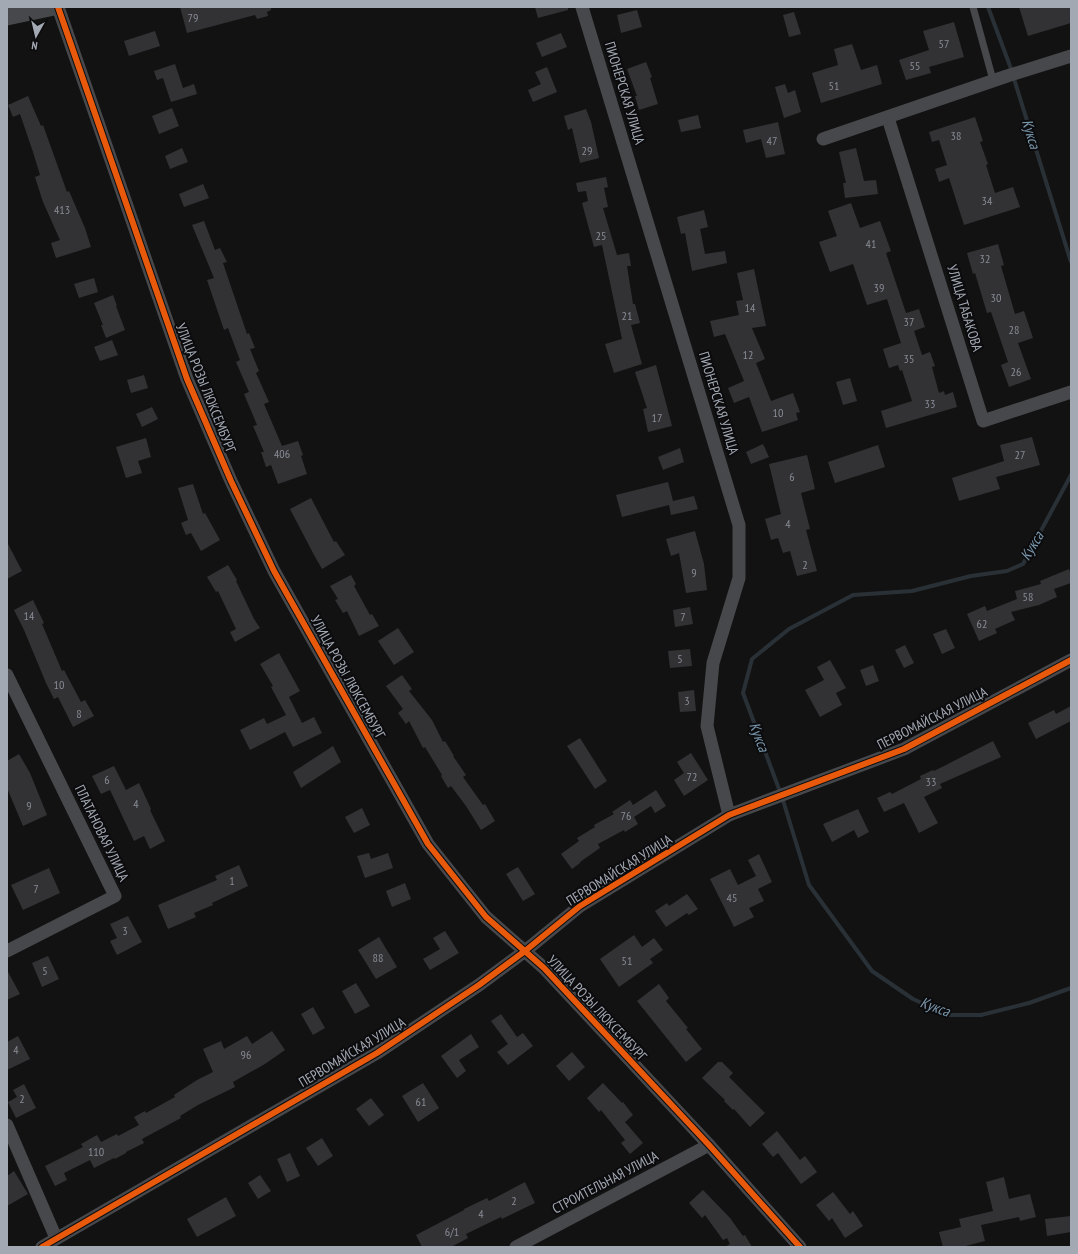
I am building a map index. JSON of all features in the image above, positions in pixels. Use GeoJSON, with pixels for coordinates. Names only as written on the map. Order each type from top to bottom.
{"type":"FeatureCollection","features":[{"type":"Feature","properties":{"kind":"street"},"geometry":{"type":"LineString","coordinates":[[7,17],[54,7]]}},
{"type":"Feature","properties":{"kind":"street","name":"УЛИЦА РОЗЫ ЛЮКСЕМБУРГ"},"geometry":{"type":"LineString","coordinates":[[58,7],[187,379],[230,481],[274,571],[428,844],[486,917],[544,968],[709,1145],[800,1247]]}},
{"type":"Feature","properties":{"kind":"street","name":"ПИОНЕРСКАЯ УЛИЦА"},"geometry":{"type":"LineString","coordinates":[[582,7],[739,525],[739,578],[713,663],[708,726],[728,815]]}},
{"type":"Feature","properties":{"kind":"street"},"geometry":{"type":"LineString","coordinates":[[823,139],[888,118],[993,80],[1071,56]]}},
{"type":"Feature","properties":{"kind":"street","name":"УЛИЦА ТАБАКОВА"},"geometry":{"type":"LineString","coordinates":[[888,118],[983,421],[1071,392]]}},
{"type":"Feature","properties":{"kind":"street","name":"ПЕРВОМАЙСКАЯ УЛИЦА"},"geometry":{"type":"LineString","coordinates":[[42,1247],[377,1053],[479,985],[525,951],[580,906],[728,815],[904,749],[1071,660]]}},
{"type":"Feature","properties":{"kind":"street","name":"ПЛАТАНОВАЯ УЛИЦА"},"geometry":{"type":"LineString","coordinates":[[7,675],[115,896],[7,951]]}},
{"type":"Feature","properties":{"kind":"street"},"geometry":{"type":"LineString","coordinates":[[7,1125],[56,1238]]}},
{"type":"Feature","properties":{"kind":"street","name":"СТРОИТЕЛЬНАЯ УЛИЦА"},"geometry":{"type":"LineString","coordinates":[[516,1247],[709,1145]]}},
{"type":"Feature","properties":{"kind":"lane"},"geometry":{"type":"LineString","coordinates":[[973,7],[993,80]]}},
{"type":"Feature","properties":{"kind":"building"},"geometry":{"type":"Polygon","coordinates":[[[180,7],[271,7],[271,10],[267,12],[268,16],[257,19],[255,15],[187,33],[180,7]]]}},
{"type":"Feature","properties":{"kind":"building"},"geometry":{"type":"Polygon","coordinates":[[[535,7],[568,7],[568,10],[538,18],[535,7]]]}},
{"type":"Feature","properties":{"kind":"building"},"geometry":{"type":"Polygon","coordinates":[[[1019,7],[1071,7],[1071,23],[1028,36],[1019,7]]]}},
{"type":"Feature","properties":{"kind":"building"},"geometry":{"type":"Polygon","coordinates":[[[637,10],[642,27],[621,33],[617,15],[637,10]]]}},
{"type":"Feature","properties":{"kind":"building"},"geometry":{"type":"Polygon","coordinates":[[[794,12],[801,34],[789,37],[783,15],[794,12]]]}},
{"type":"Feature","properties":{"kind":"building"},"geometry":{"type":"Polygon","coordinates":[[[954,22],[964,57],[929,67],[931,73],[906,80],[899,60],[929,50],[923,31],[954,22]]]}},
{"type":"Feature","properties":{"kind":"building"},"geometry":{"type":"Polygon","coordinates":[[[155,31],[160,46],[129,56],[124,41],[155,31]]]}},
{"type":"Feature","properties":{"kind":"building"},"geometry":{"type":"Polygon","coordinates":[[[561,33],[567,47],[542,57],[536,43],[561,33]]]}},
{"type":"Feature","properties":{"kind":"building"},"geometry":{"type":"Polygon","coordinates":[[[852,44],[861,70],[877,65],[882,84],[821,103],[812,73],[838,65],[834,49],[852,44]]]}},
{"type":"Feature","properties":{"kind":"building"},"geometry":{"type":"Polygon","coordinates":[[[646,62],[652,77],[650,78],[658,104],[639,110],[635,96],[637,96],[627,69],[646,62]]]}},
{"type":"Feature","properties":{"kind":"building"},"geometry":{"type":"Polygon","coordinates":[[[175,64],[183,88],[194,84],[197,94],[171,102],[163,78],[157,80],[154,71],[175,64]]]}},
{"type":"Feature","properties":{"kind":"building"},"geometry":{"type":"Polygon","coordinates":[[[547,67],[557,92],[533,102],[528,90],[541,84],[535,72],[547,67]]]}},
{"type":"Feature","properties":{"kind":"building"},"geometry":{"type":"Polygon","coordinates":[[[785,84],[788,93],[795,90],[801,112],[784,118],[775,87],[785,84]]]}},
{"type":"Feature","properties":{"kind":"building"},"geometry":{"type":"Polygon","coordinates":[[[28,96],[41,126],[43,125],[67,192],[69,191],[85,228],[91,247],[56,258],[51,243],[60,240],[43,202],[35,177],[40,175],[33,152],[20,114],[13,117],[8,105],[28,96]]]}},
{"type":"Feature","properties":{"kind":"building"},"geometry":{"type":"Polygon","coordinates":[[[172,108],[179,126],[159,134],[152,116],[172,108]]]}},
{"type":"Feature","properties":{"kind":"building"},"geometry":{"type":"Polygon","coordinates":[[[586,109],[591,122],[599,158],[580,163],[572,128],[568,130],[564,116],[586,109]]]}},
{"type":"Feature","properties":{"kind":"building"},"geometry":{"type":"Polygon","coordinates":[[[698,115],[701,128],[681,132],[678,120],[698,115]]]}},
{"type":"Feature","properties":{"kind":"building"},"geometry":{"type":"Polygon","coordinates":[[[975,117],[983,141],[980,142],[988,164],[986,165],[995,193],[1013,187],[1020,207],[964,225],[949,178],[939,182],[935,169],[947,165],[939,140],[932,142],[929,132],[975,117]]]}},
{"type":"Feature","properties":{"kind":"building"},"geometry":{"type":"Polygon","coordinates":[[[778,122],[785,154],[766,158],[761,139],[746,143],[743,130],[778,122]]]}},
{"type":"Feature","properties":{"kind":"building"},"geometry":{"type":"Polygon","coordinates":[[[182,148],[188,162],[170,169],[165,156],[182,148]]]}},
{"type":"Feature","properties":{"kind":"building"},"geometry":{"type":"Polygon","coordinates":[[[856,148],[864,181],[876,180],[878,194],[845,198],[843,183],[846,183],[839,152],[856,148]]]}},
{"type":"Feature","properties":{"kind":"building"},"geometry":{"type":"Polygon","coordinates":[[[606,177],[608,187],[604,188],[608,207],[603,208],[617,255],[629,253],[631,266],[627,266],[633,304],[635,304],[640,323],[631,325],[642,364],[614,373],[605,344],[622,339],[602,245],[594,247],[582,203],[588,201],[586,191],[578,192],[576,183],[606,177]]]}},
{"type":"Feature","properties":{"kind":"building"},"geometry":{"type":"Polygon","coordinates":[[[203,184],[209,198],[184,207],[179,194],[203,184]]]}},
{"type":"Feature","properties":{"kind":"building"},"geometry":{"type":"Polygon","coordinates":[[[851,203],[860,228],[880,221],[891,251],[886,253],[906,313],[919,309],[925,327],[914,331],[922,355],[930,352],[935,366],[932,367],[939,393],[944,391],[945,395],[953,392],[957,407],[886,428],[881,411],[912,401],[902,370],[900,371],[898,365],[889,368],[883,349],[901,343],[887,299],[867,305],[853,264],[830,272],[819,242],[837,236],[828,211],[851,203]]]}},
{"type":"Feature","properties":{"kind":"building"},"geometry":{"type":"Polygon","coordinates":[[[704,210],[708,227],[700,229],[705,254],[725,251],[727,263],[692,271],[685,233],[681,234],[677,217],[704,210]]]}},
{"type":"Feature","properties":{"kind":"building"},"geometry":{"type":"Polygon","coordinates":[[[204,221],[215,250],[220,248],[227,262],[223,263],[247,334],[249,333],[255,348],[250,349],[259,371],[256,373],[269,402],[264,404],[282,446],[298,441],[303,455],[301,456],[307,474],[278,484],[271,465],[266,467],[261,452],[264,452],[253,426],[257,425],[244,394],[249,392],[236,362],[240,360],[228,328],[224,330],[207,280],[214,278],[192,225],[204,221]]]}},
{"type":"Feature","properties":{"kind":"building"},"geometry":{"type":"Polygon","coordinates":[[[998,244],[1004,265],[1001,266],[1015,314],[1024,311],[1033,338],[1018,343],[1031,379],[1009,387],[1001,365],[1008,362],[991,312],[987,313],[975,273],[973,274],[967,253],[998,244]]]}},
{"type":"Feature","properties":{"kind":"building"},"geometry":{"type":"Polygon","coordinates":[[[754,269],[766,326],[752,328],[765,359],[756,363],[771,401],[793,393],[800,412],[796,413],[798,420],[762,432],[749,397],[734,403],[728,388],[744,381],[725,334],[714,337],[710,321],[739,315],[736,301],[743,300],[737,273],[754,269]]]}},
{"type":"Feature","properties":{"kind":"building"},"geometry":{"type":"Polygon","coordinates":[[[94,278],[98,292],[79,298],[74,284],[94,278]]]}},
{"type":"Feature","properties":{"kind":"building"},"geometry":{"type":"Polygon","coordinates":[[[113,295],[125,330],[106,338],[101,325],[103,325],[94,303],[113,295]]]}},
{"type":"Feature","properties":{"kind":"building"},"geometry":{"type":"Polygon","coordinates":[[[112,340],[118,355],[100,361],[94,347],[112,340]]]}},
{"type":"Feature","properties":{"kind":"building"},"geometry":{"type":"Polygon","coordinates":[[[656,365],[672,426],[648,432],[643,409],[647,408],[635,372],[656,365]]]}},
{"type":"Feature","properties":{"kind":"building"},"geometry":{"type":"Polygon","coordinates":[[[144,375],[148,388],[131,393],[127,380],[144,375]]]}},
{"type":"Feature","properties":{"kind":"building"},"geometry":{"type":"Polygon","coordinates":[[[850,378],[857,401],[843,405],[836,382],[850,378]]]}},
{"type":"Feature","properties":{"kind":"building"},"geometry":{"type":"Polygon","coordinates":[[[152,407],[158,419],[142,427],[136,414],[152,407]]]}},
{"type":"Feature","properties":{"kind":"building"},"geometry":{"type":"Polygon","coordinates":[[[1032,437],[1040,465],[996,477],[1000,489],[959,501],[952,478],[1004,461],[1000,445],[1032,437]]]}},
{"type":"Feature","properties":{"kind":"building"},"geometry":{"type":"Polygon","coordinates":[[[146,438],[151,457],[138,461],[142,473],[126,478],[116,447],[146,438]]]}},
{"type":"Feature","properties":{"kind":"building"},"geometry":{"type":"Polygon","coordinates":[[[763,444],[769,457],[751,464],[746,452],[763,444]]]}},
{"type":"Feature","properties":{"kind":"building"},"geometry":{"type":"Polygon","coordinates":[[[878,445],[885,467],[835,483],[828,462],[878,445]]]}},
{"type":"Feature","properties":{"kind":"building"},"geometry":{"type":"Polygon","coordinates":[[[680,448],[684,462],[663,470],[658,457],[680,448]]]}},
{"type":"Feature","properties":{"kind":"building"},"geometry":{"type":"Polygon","coordinates":[[[807,455],[815,489],[801,493],[810,529],[806,530],[817,571],[797,576],[790,551],[783,553],[778,538],[771,540],[765,519],[781,514],[769,464],[807,455]]]}},
{"type":"Feature","properties":{"kind":"building"},"geometry":{"type":"Polygon","coordinates":[[[668,482],[673,501],[694,496],[698,509],[671,515],[669,505],[622,517],[616,495],[668,482]]]}},
{"type":"Feature","properties":{"kind":"building"},"geometry":{"type":"Polygon","coordinates":[[[193,484],[203,514],[205,513],[220,540],[201,551],[191,533],[186,535],[181,523],[188,520],[178,488],[193,484]]]}},
{"type":"Feature","properties":{"kind":"building"},"geometry":{"type":"Polygon","coordinates":[[[311,498],[334,542],[336,541],[345,555],[322,569],[290,509],[311,498]]]}},
{"type":"Feature","properties":{"kind":"building"},"geometry":{"type":"Polygon","coordinates":[[[695,531],[704,564],[707,590],[686,593],[679,553],[671,556],[666,539],[695,531]]]}},
{"type":"Feature","properties":{"kind":"building"},"geometry":{"type":"Polygon","coordinates":[[[7,542],[22,571],[7,579],[7,542]]]}},
{"type":"Feature","properties":{"kind":"building"},"geometry":{"type":"Polygon","coordinates":[[[228,565],[237,580],[236,581],[254,619],[260,628],[235,642],[230,632],[236,629],[218,591],[216,592],[207,577],[228,565]]]}},
{"type":"Feature","properties":{"kind":"building"},"geometry":{"type":"Polygon","coordinates":[[[1069,569],[1071,583],[1054,589],[1057,597],[1039,605],[1011,612],[1015,620],[995,629],[997,633],[979,641],[967,614],[985,606],[987,611],[1017,599],[1015,591],[1041,584],[1040,581],[1069,569]]]}},
{"type":"Feature","properties":{"kind":"building"},"geometry":{"type":"Polygon","coordinates":[[[351,575],[356,584],[354,586],[370,615],[372,614],[379,626],[359,636],[347,611],[343,613],[335,600],[338,599],[330,586],[351,575]]]}},
{"type":"Feature","properties":{"kind":"building"},"geometry":{"type":"Polygon","coordinates":[[[33,600],[44,623],[42,624],[62,671],[64,670],[81,702],[85,700],[94,716],[73,727],[58,697],[54,699],[14,610],[33,600]]]}},
{"type":"Feature","properties":{"kind":"building"},"geometry":{"type":"Polygon","coordinates":[[[690,607],[693,624],[675,627],[673,610],[690,607]]]}},
{"type":"Feature","properties":{"kind":"building"},"geometry":{"type":"Polygon","coordinates":[[[398,628],[414,652],[394,665],[378,641],[398,628]]]}},
{"type":"Feature","properties":{"kind":"building"},"geometry":{"type":"Polygon","coordinates":[[[946,629],[955,648],[942,654],[933,634],[946,629]]]}},
{"type":"Feature","properties":{"kind":"building"},"geometry":{"type":"Polygon","coordinates":[[[905,645],[914,663],[904,668],[895,650],[905,645]]]}},
{"type":"Feature","properties":{"kind":"building"},"geometry":{"type":"Polygon","coordinates":[[[690,649],[692,666],[670,668],[668,651],[690,649]]]}},
{"type":"Feature","properties":{"kind":"building"},"geometry":{"type":"Polygon","coordinates":[[[279,653],[300,691],[289,697],[302,723],[314,717],[322,733],[293,747],[285,732],[250,750],[240,730],[264,718],[267,724],[286,715],[271,687],[273,686],[260,664],[279,653]]]}},
{"type":"Feature","properties":{"kind":"building"},"geometry":{"type":"Polygon","coordinates":[[[830,660],[846,688],[836,693],[842,705],[820,717],[805,690],[824,680],[817,667],[830,660]]]}},
{"type":"Feature","properties":{"kind":"building"},"geometry":{"type":"Polygon","coordinates":[[[873,665],[879,681],[866,686],[860,670],[873,665]]]}},
{"type":"Feature","properties":{"kind":"building"},"geometry":{"type":"Polygon","coordinates":[[[402,675],[412,689],[409,691],[432,720],[443,742],[445,741],[466,775],[463,777],[483,805],[485,804],[495,821],[481,830],[451,786],[448,788],[425,747],[423,748],[409,721],[406,724],[398,713],[403,709],[386,686],[402,675]]]}},
{"type":"Feature","properties":{"kind":"building"},"geometry":{"type":"Polygon","coordinates":[[[694,690],[696,711],[680,712],[678,692],[694,690]]]}},
{"type":"Feature","properties":{"kind":"building"},"geometry":{"type":"Polygon","coordinates":[[[1071,706],[1071,721],[1036,739],[1028,723],[1054,710],[1056,714],[1071,706]]]}},
{"type":"Feature","properties":{"kind":"building"},"geometry":{"type":"Polygon","coordinates":[[[580,738],[607,781],[595,789],[567,746],[580,738]]]}},
{"type":"Feature","properties":{"kind":"building"},"geometry":{"type":"Polygon","coordinates":[[[993,741],[1001,757],[940,784],[942,788],[924,797],[938,823],[919,833],[904,803],[884,812],[877,798],[890,792],[892,794],[921,779],[920,776],[933,770],[934,771],[993,741]]]}},
{"type":"Feature","properties":{"kind":"building"},"geometry":{"type":"Polygon","coordinates":[[[333,746],[341,762],[301,788],[293,772],[333,746]]]}},
{"type":"Feature","properties":{"kind":"building"},"geometry":{"type":"Polygon","coordinates":[[[691,753],[708,780],[684,796],[674,780],[684,773],[677,762],[691,753]]]}},
{"type":"Feature","properties":{"kind":"building"},"geometry":{"type":"Polygon","coordinates":[[[19,754],[30,773],[47,815],[23,826],[7,788],[7,761],[19,754]]]}},
{"type":"Feature","properties":{"kind":"building"},"geometry":{"type":"Polygon","coordinates":[[[114,766],[126,790],[139,783],[165,841],[150,849],[144,836],[134,841],[110,790],[101,794],[92,776],[114,766]]]}},
{"type":"Feature","properties":{"kind":"building"},"geometry":{"type":"Polygon","coordinates":[[[656,790],[666,806],[655,813],[651,806],[634,817],[638,824],[625,832],[624,830],[598,844],[600,848],[572,869],[561,854],[579,841],[577,838],[595,827],[594,825],[614,814],[612,812],[630,800],[633,805],[656,790]]]}},
{"type":"Feature","properties":{"kind":"building"},"geometry":{"type":"Polygon","coordinates":[[[362,808],[370,825],[354,833],[345,817],[362,808]]]}},
{"type":"Feature","properties":{"kind":"building"},"geometry":{"type":"Polygon","coordinates":[[[858,809],[869,832],[858,838],[854,830],[832,842],[823,824],[858,809]]]}},
{"type":"Feature","properties":{"kind":"building"},"geometry":{"type":"Polygon","coordinates":[[[369,853],[371,859],[388,853],[393,868],[365,878],[357,856],[369,853]]]}},
{"type":"Feature","properties":{"kind":"building"},"geometry":{"type":"Polygon","coordinates":[[[759,854],[772,882],[758,889],[764,901],[749,908],[754,917],[734,927],[710,879],[730,869],[738,885],[756,876],[748,860],[759,854]]]}},
{"type":"Feature","properties":{"kind":"building"},"geometry":{"type":"Polygon","coordinates":[[[239,865],[248,886],[212,903],[213,905],[194,913],[196,917],[168,929],[158,905],[217,880],[215,876],[239,865]]]}},
{"type":"Feature","properties":{"kind":"building"},"geometry":{"type":"Polygon","coordinates":[[[518,867],[535,894],[523,901],[506,874],[518,867]]]}},
{"type":"Feature","properties":{"kind":"building"},"geometry":{"type":"Polygon","coordinates":[[[49,868],[60,893],[23,910],[11,885],[49,868]]]}},
{"type":"Feature","properties":{"kind":"building"},"geometry":{"type":"Polygon","coordinates":[[[405,883],[411,899],[392,907],[386,891],[405,883]]]}},
{"type":"Feature","properties":{"kind":"building"},"geometry":{"type":"Polygon","coordinates":[[[687,894],[698,909],[689,915],[687,913],[666,927],[655,911],[667,903],[669,906],[687,894]]]}},
{"type":"Feature","properties":{"kind":"building"},"geometry":{"type":"Polygon","coordinates":[[[128,916],[142,942],[117,955],[110,941],[117,938],[110,924],[128,916]]]}},
{"type":"Feature","properties":{"kind":"building"},"geometry":{"type":"Polygon","coordinates":[[[445,931],[459,953],[430,970],[423,959],[440,949],[433,938],[445,931]]]}},
{"type":"Feature","properties":{"kind":"building"},"geometry":{"type":"Polygon","coordinates":[[[634,935],[642,947],[654,938],[663,950],[650,959],[653,963],[619,987],[600,959],[634,935]]]}},
{"type":"Feature","properties":{"kind":"building"},"geometry":{"type":"Polygon","coordinates":[[[379,937],[397,967],[376,979],[358,950],[379,937]]]}},
{"type":"Feature","properties":{"kind":"building"},"geometry":{"type":"Polygon","coordinates":[[[48,956],[59,979],[42,987],[32,963],[48,956]]]}},
{"type":"Feature","properties":{"kind":"building"},"geometry":{"type":"Polygon","coordinates":[[[7,970],[20,994],[7,1000],[7,970]]]}},
{"type":"Feature","properties":{"kind":"building"},"geometry":{"type":"Polygon","coordinates":[[[356,983],[370,1006],[355,1014],[342,991],[356,983]]]}},
{"type":"Feature","properties":{"kind":"building"},"geometry":{"type":"Polygon","coordinates":[[[659,984],[669,998],[666,1001],[688,1028],[686,1029],[702,1049],[686,1062],[637,1001],[659,984]]]}},
{"type":"Feature","properties":{"kind":"building"},"geometry":{"type":"Polygon","coordinates":[[[313,1007],[325,1028],[313,1035],[301,1014],[313,1007]]]}},
{"type":"Feature","properties":{"kind":"building"},"geometry":{"type":"Polygon","coordinates":[[[501,1014],[517,1037],[523,1033],[533,1046],[508,1065],[497,1052],[508,1044],[491,1021],[501,1014]]]}},
{"type":"Feature","properties":{"kind":"building"},"geometry":{"type":"Polygon","coordinates":[[[272,1031],[285,1050],[265,1064],[233,1082],[235,1087],[198,1105],[180,1116],[181,1118],[142,1139],[144,1143],[115,1159],[114,1158],[94,1168],[90,1160],[64,1173],[67,1180],[55,1186],[45,1166],[83,1147],[81,1144],[97,1135],[101,1142],[117,1134],[118,1136],[139,1125],[134,1117],[145,1111],[146,1113],[175,1097],[174,1095],[197,1080],[213,1072],[203,1049],[221,1041],[224,1049],[247,1036],[252,1044],[272,1031]]]}},
{"type":"Feature","properties":{"kind":"building"},"geometry":{"type":"Polygon","coordinates":[[[471,1034],[479,1047],[459,1060],[466,1071],[457,1078],[441,1056],[471,1034]]]}},
{"type":"Feature","properties":{"kind":"building"},"geometry":{"type":"Polygon","coordinates":[[[18,1036],[30,1059],[7,1070],[7,1042],[18,1036]]]}},
{"type":"Feature","properties":{"kind":"building"},"geometry":{"type":"Polygon","coordinates":[[[572,1052],[585,1067],[569,1081],[556,1066],[572,1052]]]}},
{"type":"Feature","properties":{"kind":"building"},"geometry":{"type":"Polygon","coordinates":[[[718,1062],[722,1062],[733,1073],[729,1077],[765,1113],[750,1127],[702,1078],[718,1062]]]}},
{"type":"Feature","properties":{"kind":"building"},"geometry":{"type":"Polygon","coordinates":[[[423,1083],[439,1108],[418,1122],[402,1096],[423,1083]]]}},
{"type":"Feature","properties":{"kind":"building"},"geometry":{"type":"Polygon","coordinates":[[[603,1083],[622,1103],[623,1102],[633,1115],[625,1122],[643,1143],[630,1154],[621,1143],[625,1140],[601,1110],[599,1112],[587,1098],[603,1083]]]}},
{"type":"Feature","properties":{"kind":"building"},"geometry":{"type":"Polygon","coordinates":[[[24,1084],[36,1108],[16,1118],[8,1102],[17,1097],[13,1090],[24,1084]]]}},
{"type":"Feature","properties":{"kind":"building"},"geometry":{"type":"Polygon","coordinates":[[[371,1098],[384,1115],[369,1126],[356,1109],[371,1098]]]}},
{"type":"Feature","properties":{"kind":"building"},"geometry":{"type":"Polygon","coordinates":[[[777,1131],[800,1160],[805,1156],[817,1172],[801,1184],[778,1153],[773,1157],[762,1144],[777,1131]]]}},
{"type":"Feature","properties":{"kind":"building"},"geometry":{"type":"Polygon","coordinates":[[[322,1138],[333,1156],[318,1166],[306,1148],[322,1138]]]}},
{"type":"Feature","properties":{"kind":"building"},"geometry":{"type":"Polygon","coordinates":[[[290,1153],[300,1176],[287,1182],[277,1159],[290,1153]]]}},
{"type":"Feature","properties":{"kind":"building"},"geometry":{"type":"Polygon","coordinates":[[[14,1171],[28,1194],[7,1206],[7,1176],[14,1171]]]}},
{"type":"Feature","properties":{"kind":"building"},"geometry":{"type":"Polygon","coordinates":[[[260,1175],[271,1191],[258,1199],[248,1183],[260,1175]]]}},
{"type":"Feature","properties":{"kind":"building"},"geometry":{"type":"Polygon","coordinates":[[[1004,1177],[1009,1199],[1030,1194],[1036,1217],[1020,1221],[1019,1217],[981,1225],[985,1241],[962,1247],[943,1247],[939,1232],[961,1227],[959,1219],[993,1211],[986,1182],[1004,1177]]]}},
{"type":"Feature","properties":{"kind":"building"},"geometry":{"type":"Polygon","coordinates":[[[525,1182],[535,1203],[466,1234],[468,1238],[451,1247],[422,1247],[416,1235],[464,1209],[487,1198],[489,1201],[525,1182]]]}},
{"type":"Feature","properties":{"kind":"building"},"geometry":{"type":"Polygon","coordinates":[[[703,1190],[730,1218],[743,1236],[745,1235],[752,1247],[725,1247],[730,1244],[727,1238],[723,1240],[705,1215],[702,1218],[689,1203],[703,1190]]]}},
{"type":"Feature","properties":{"kind":"building"},"geometry":{"type":"Polygon","coordinates":[[[833,1192],[850,1214],[853,1211],[863,1226],[845,1238],[832,1218],[829,1221],[816,1205],[833,1192]]]}},
{"type":"Feature","properties":{"kind":"building"},"geometry":{"type":"Polygon","coordinates":[[[226,1197],[236,1216],[197,1237],[187,1219],[226,1197]]]}},
{"type":"Feature","properties":{"kind":"building"},"geometry":{"type":"Polygon","coordinates":[[[1071,1216],[1071,1232],[1047,1236],[1045,1219],[1071,1216]]]}},
{"type":"Feature","properties":{"kind":"waterway","name":"Кукса"},"geometry":{"type":"LineString","coordinates":[[988,7],[1010,66],[1071,262]]}},
{"type":"Feature","properties":{"kind":"waterway","name":"Кукса"},"geometry":{"type":"LineString","coordinates":[[1071,475],[1023,564],[1007,571],[971,576],[912,591],[853,595],[789,629],[752,659],[743,693],[782,797],[809,885],[872,971],[913,999],[948,1015],[981,1015],[1029,1003],[1071,988]]}},
{"type":"Feature","properties":{"kind":"cycle path"},"geometry":{"type":"LineString","coordinates":[[58,7],[187,379],[231,481],[274,571],[428,844],[486,917],[544,968],[709,1145],[800,1247]]}},
{"type":"Feature","properties":{"kind":"cycle path"},"geometry":{"type":"LineString","coordinates":[[42,1247],[377,1053],[479,985],[525,951],[580,906],[729,815],[904,749],[1071,660]]}}]}
